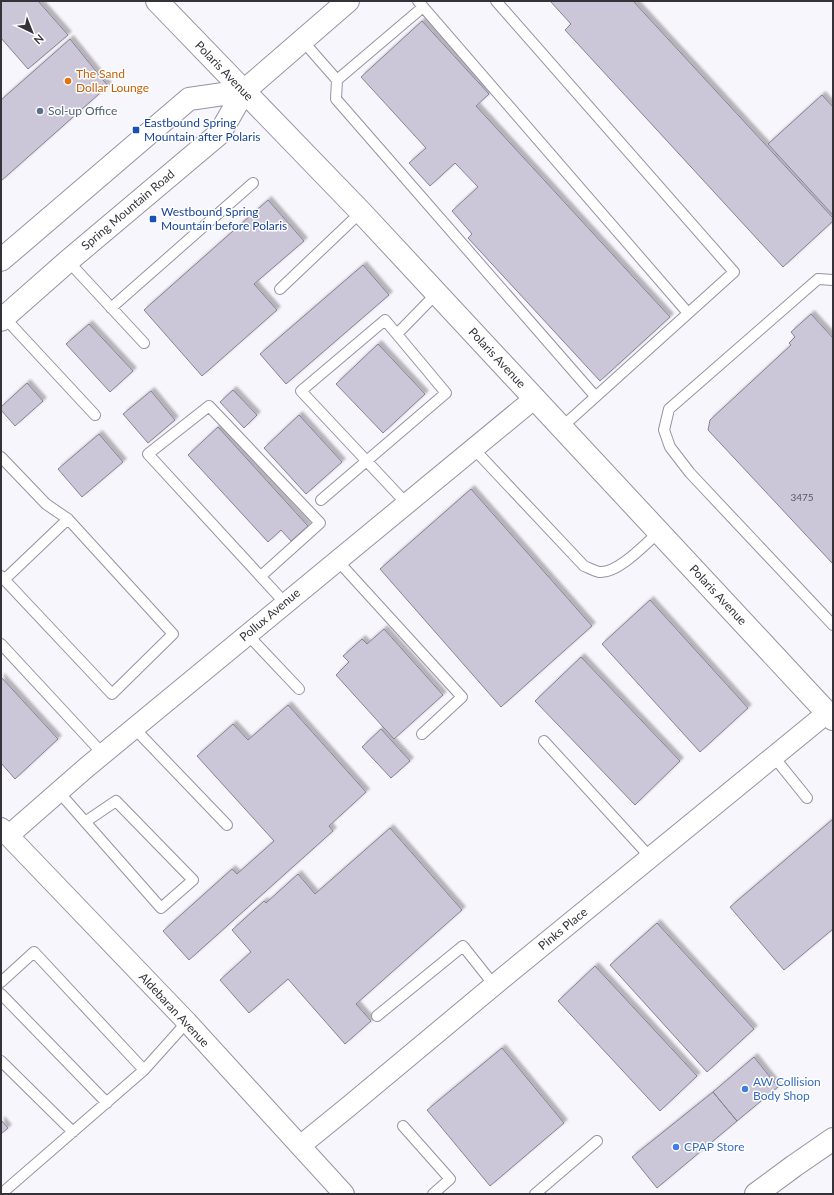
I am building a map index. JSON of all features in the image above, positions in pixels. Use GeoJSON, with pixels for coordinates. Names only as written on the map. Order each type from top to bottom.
{"type":"FeatureCollection","features":[{"type":"Feature","properties":{"kind":"street","name":"Polaris Avenue"},"geometry":{"type":"LineString","coordinates":[[157,1],[361,212],[830,716]]}},
{"type":"Feature","properties":{"kind":"street","name":"Spring Mountain Road"},"geometry":{"type":"LineString","coordinates":[[2,319],[68,261],[220,133],[244,91],[348,1]]}},
{"type":"Feature","properties":{"kind":"street"},"geometry":{"type":"LineString","coordinates":[[1,260],[189,99],[244,91]]}},
{"type":"Feature","properties":{"kind":"street","name":"Pollux Avenue"},"geometry":{"type":"LineString","coordinates":[[4,832],[58,791],[535,398]]}},
{"type":"Feature","properties":{"kind":"street","name":"Pinks Place"},"geometry":{"type":"LineString","coordinates":[[300,1146],[494,984],[650,857],[774,757],[830,716]]}},
{"type":"Feature","properties":{"kind":"street","name":"Aldebaran Avenue"},"geometry":{"type":"LineString","coordinates":[[4,832],[187,1022],[344,1194]]}},
{"type":"Feature","properties":{"kind":"street"},"geometry":{"type":"LineString","coordinates":[[756,1194],[833,1139]]}},
{"type":"Feature","properties":{"kind":"lane"},"geometry":{"type":"LineString","coordinates":[[496,1],[734,272],[562,427]]}},
{"type":"Feature","properties":{"kind":"lane"},"geometry":{"type":"LineString","coordinates":[[595,396],[336,99],[338,80],[420,4],[688,313]]}},
{"type":"Feature","properties":{"kind":"lane"},"geometry":{"type":"LineString","coordinates":[[302,40],[338,80]]}},
{"type":"Feature","properties":{"kind":"lane"},"geometry":{"type":"LineString","coordinates":[[111,308],[253,183]]}},
{"type":"Feature","properties":{"kind":"lane"},"geometry":{"type":"LineString","coordinates":[[280,289],[361,212]]}},
{"type":"Feature","properties":{"kind":"lane"},"geometry":{"type":"LineString","coordinates":[[68,261],[144,343]]}},
{"type":"Feature","properties":{"kind":"lane"},"geometry":{"type":"LineString","coordinates":[[833,280],[818,279],[669,409],[664,430],[670,446],[690,474],[833,625]]}},
{"type":"Feature","properties":{"kind":"lane"},"geometry":{"type":"LineString","coordinates":[[398,334],[437,293]]}},
{"type":"Feature","properties":{"kind":"lane"},"geometry":{"type":"LineString","coordinates":[[2,319],[95,415]]}},
{"type":"Feature","properties":{"kind":"lane"},"geometry":{"type":"LineString","coordinates":[[321,500],[366,461],[446,393],[385,320],[301,391],[366,461],[406,503]]}},
{"type":"Feature","properties":{"kind":"lane"},"geometry":{"type":"LineString","coordinates":[[260,576],[320,523],[209,406],[148,454],[260,576],[285,603]]}},
{"type":"Feature","properties":{"kind":"lane"},"geometry":{"type":"LineString","coordinates":[[473,448],[584,566],[600,572],[616,568],[627,561],[659,532]]}},
{"type":"Feature","properties":{"kind":"lane"},"geometry":{"type":"LineString","coordinates":[[1,457],[46,504],[68,519],[174,634],[112,694],[3,578],[68,519]]}},
{"type":"Feature","properties":{"kind":"lane"},"geometry":{"type":"LineString","coordinates":[[338,560],[462,697],[422,734]]}},
{"type":"Feature","properties":{"kind":"lane"},"geometry":{"type":"LineString","coordinates":[[247,634],[299,689]]}},
{"type":"Feature","properties":{"kind":"lane"},"geometry":{"type":"LineString","coordinates":[[1,644],[103,754]]}},
{"type":"Feature","properties":{"kind":"lane"},"geometry":{"type":"LineString","coordinates":[[134,728],[227,825]]}},
{"type":"Feature","properties":{"kind":"lane"},"geometry":{"type":"LineString","coordinates":[[544,741],[650,857]]}},
{"type":"Feature","properties":{"kind":"lane"},"geometry":{"type":"LineString","coordinates":[[774,757],[807,798]]}},
{"type":"Feature","properties":{"kind":"lane"},"geometry":{"type":"LineString","coordinates":[[58,791],[85,822],[161,908],[193,880],[116,801],[85,822]]}},
{"type":"Feature","properties":{"kind":"lane"},"geometry":{"type":"LineString","coordinates":[[377,1016],[463,946],[494,984]]}},
{"type":"Feature","properties":{"kind":"lane"},"geometry":{"type":"LineString","coordinates":[[1,982],[34,952],[144,1070]]}},
{"type":"Feature","properties":{"kind":"lane"},"geometry":{"type":"LineString","coordinates":[[1,994],[107,1103]]}},
{"type":"Feature","properties":{"kind":"lane"},"geometry":{"type":"LineString","coordinates":[[1,1194],[144,1070],[187,1022]]}},
{"type":"Feature","properties":{"kind":"lane"},"geometry":{"type":"LineString","coordinates":[[1,1061],[73,1132]]}},
{"type":"Feature","properties":{"kind":"lane"},"geometry":{"type":"LineString","coordinates":[[402,1126],[450,1179],[435,1193]]}},
{"type":"Feature","properties":{"kind":"lane"},"geometry":{"type":"LineString","coordinates":[[535,1194],[597,1141]]}},
{"type":"Feature","properties":{"kind":"building"},"geometry":{"type":"Polygon","coordinates":[[[1,1],[38,1],[68,35],[28,69],[1,38],[1,1]]]}},
{"type":"Feature","properties":{"kind":"building"},"geometry":{"type":"Polygon","coordinates":[[[550,1],[633,1],[833,218],[833,221],[783,267],[565,30],[571,24],[550,1]]]}},
{"type":"Feature","properties":{"kind":"building"},"geometry":{"type":"Polygon","coordinates":[[[422,21],[489,94],[476,106],[670,317],[600,381],[468,238],[472,234],[452,211],[478,187],[455,163],[430,186],[409,163],[426,148],[361,77],[422,21]]]}},
{"type":"Feature","properties":{"kind":"building","name":"Sol-up Office"},"geometry":{"type":"Polygon","coordinates":[[[70,39],[108,86],[1,181],[1,100],[70,39]]]}},
{"type":"Feature","properties":{"kind":"building"},"geometry":{"type":"Polygon","coordinates":[[[822,95],[833,107],[833,215],[768,144],[822,95]]]}},
{"type":"Feature","properties":{"kind":"building"},"geometry":{"type":"Polygon","coordinates":[[[268,200],[304,241],[254,284],[277,310],[202,376],[144,310],[268,200]]]}},
{"type":"Feature","properties":{"kind":"building"},"geometry":{"type":"Polygon","coordinates":[[[363,265],[389,295],[286,384],[260,354],[363,265]]]}},
{"type":"Feature","properties":{"kind":"building"},"geometry":{"type":"Polygon","coordinates":[[[811,314],[833,338],[833,564],[708,430],[710,420],[791,345],[789,343],[795,337],[791,332],[811,314]]]}},
{"type":"Feature","properties":{"kind":"building"},"geometry":{"type":"Polygon","coordinates":[[[89,324],[133,371],[110,392],[66,344],[89,324]]]}},
{"type":"Feature","properties":{"kind":"building"},"geometry":{"type":"Polygon","coordinates":[[[378,344],[425,394],[383,433],[336,384],[378,344]]]}},
{"type":"Feature","properties":{"kind":"building"},"geometry":{"type":"Polygon","coordinates":[[[27,383],[43,401],[15,426],[1,410],[1,407],[27,383]]]}},
{"type":"Feature","properties":{"kind":"building"},"geometry":{"type":"Polygon","coordinates":[[[233,390],[257,415],[244,428],[220,402],[233,390]]]}},
{"type":"Feature","properties":{"kind":"building"},"geometry":{"type":"Polygon","coordinates":[[[151,391],[175,420],[148,443],[123,414],[151,391]]]}},
{"type":"Feature","properties":{"kind":"building"},"geometry":{"type":"Polygon","coordinates":[[[299,415],[342,462],[306,494],[264,448],[299,415]]]}},
{"type":"Feature","properties":{"kind":"building"},"geometry":{"type":"Polygon","coordinates":[[[218,427],[308,526],[291,541],[281,530],[268,542],[188,455],[218,427]]]}},
{"type":"Feature","properties":{"kind":"building"},"geometry":{"type":"Polygon","coordinates":[[[99,434],[123,462],[82,497],[58,469],[99,434]]]}},
{"type":"Feature","properties":{"kind":"building"},"geometry":{"type":"Polygon","coordinates":[[[471,489],[592,626],[501,707],[380,569],[471,489]]]}},
{"type":"Feature","properties":{"kind":"building"},"geometry":{"type":"Polygon","coordinates":[[[650,600],[748,708],[700,752],[602,644],[650,600]]]}},
{"type":"Feature","properties":{"kind":"building"},"geometry":{"type":"Polygon","coordinates":[[[384,629],[443,695],[394,739],[336,675],[349,662],[343,656],[362,639],[367,644],[384,629]]]}},
{"type":"Feature","properties":{"kind":"building"},"geometry":{"type":"Polygon","coordinates":[[[581,657],[680,761],[635,805],[535,701],[581,657]]]}},
{"type":"Feature","properties":{"kind":"building"},"geometry":{"type":"Polygon","coordinates":[[[1,677],[58,739],[15,779],[1,763],[1,677]]]}},
{"type":"Feature","properties":{"kind":"building"},"geometry":{"type":"Polygon","coordinates":[[[288,705],[366,792],[329,826],[333,831],[189,960],[163,931],[232,869],[237,874],[274,841],[197,756],[233,724],[248,740],[288,705]]]}},
{"type":"Feature","properties":{"kind":"building"},"geometry":{"type":"Polygon","coordinates":[[[381,729],[410,761],[391,778],[362,747],[381,729]]]}},
{"type":"Feature","properties":{"kind":"building"},"geometry":{"type":"Polygon","coordinates":[[[833,819],[833,929],[784,970],[730,907],[833,819]]]}},
{"type":"Feature","properties":{"kind":"building"},"geometry":{"type":"Polygon","coordinates":[[[390,828],[462,910],[356,1004],[371,1021],[345,1044],[288,979],[249,1013],[220,980],[251,952],[232,930],[264,901],[266,903],[298,874],[315,894],[390,828]]]}},
{"type":"Feature","properties":{"kind":"building"},"geometry":{"type":"Polygon","coordinates":[[[657,923],[754,1029],[707,1072],[610,965],[657,923]]]}},
{"type":"Feature","properties":{"kind":"building"},"geometry":{"type":"Polygon","coordinates":[[[595,966],[697,1076],[660,1111],[558,1001],[595,966]]]}},
{"type":"Feature","properties":{"kind":"building"},"geometry":{"type":"Polygon","coordinates":[[[502,1048],[564,1123],[490,1186],[427,1110],[502,1048]]]}},
{"type":"Feature","properties":{"kind":"building","name":"AW Collision Body Shop"},"geometry":{"type":"Polygon","coordinates":[[[754,1057],[778,1087],[737,1121],[713,1092],[754,1057]]]}},
{"type":"Feature","properties":{"kind":"building","name":"CPAP Store"},"geometry":{"type":"Polygon","coordinates":[[[713,1092],[737,1121],[657,1188],[632,1157],[713,1092]]]}},
{"type":"Feature","properties":{"kind":"building"},"geometry":{"type":"Polygon","coordinates":[[[1,1120],[8,1128],[1,1134],[1,1120]]]}},
{"type":"Feature","properties":{"kind":"place","name":"The Sand Dollar Lounge"},"geometry":{"type":"Point","coordinates":[68,81]}},
{"type":"Feature","properties":{"kind":"place","name":"Sol-up Office"},"geometry":{"type":"Point","coordinates":[40,111]}},
{"type":"Feature","properties":{"kind":"place","name":"Eastbound Spring Mountain after Polaris"},"geometry":{"type":"Point","coordinates":[136,130]}},
{"type":"Feature","properties":{"kind":"place","name":"Westbound Spring Mountain before Polaris"},"geometry":{"type":"Point","coordinates":[153,219]}},
{"type":"Feature","properties":{"kind":"place","name":"AW Collision Body Shop"},"geometry":{"type":"Point","coordinates":[745,1089]}},
{"type":"Feature","properties":{"kind":"place","name":"CPAP Store"},"geometry":{"type":"Point","coordinates":[676,1147]}}]}
